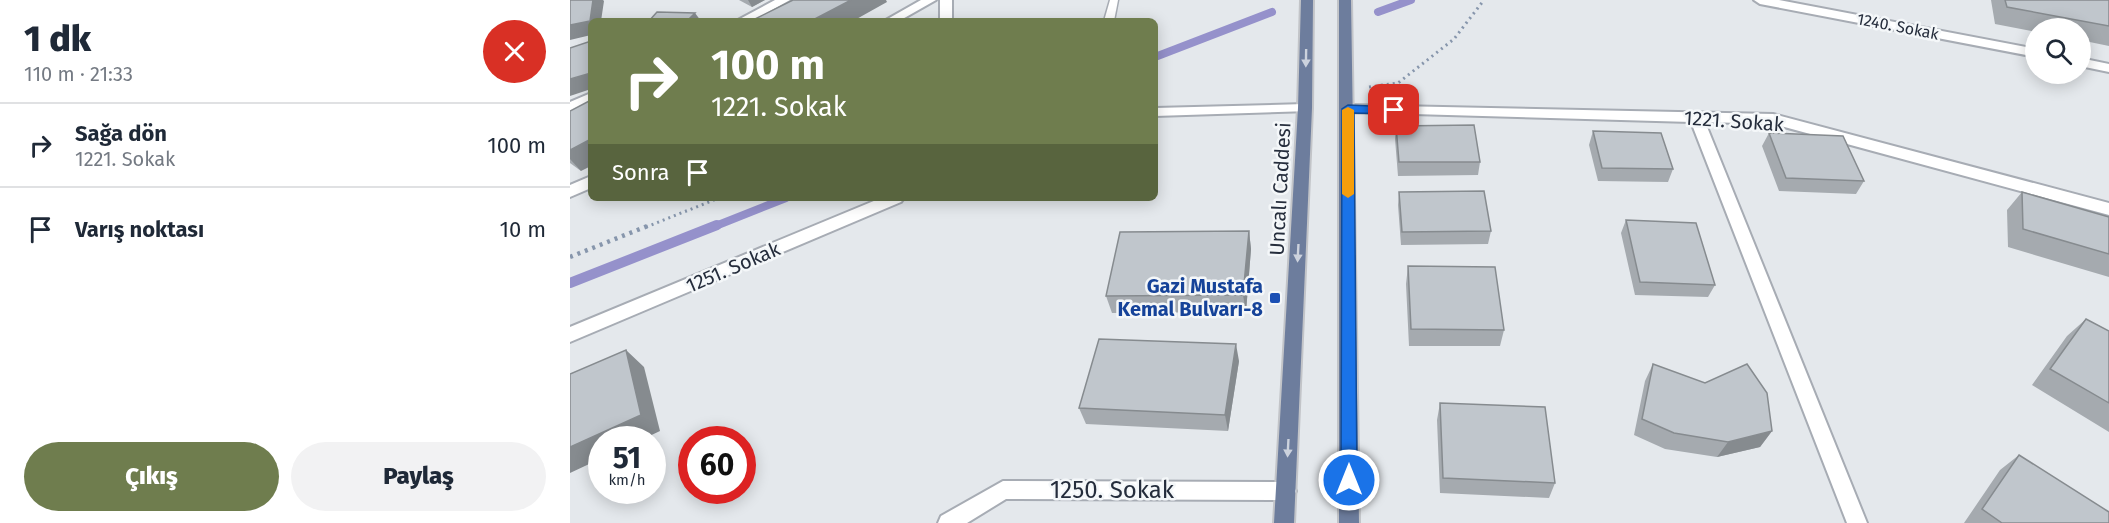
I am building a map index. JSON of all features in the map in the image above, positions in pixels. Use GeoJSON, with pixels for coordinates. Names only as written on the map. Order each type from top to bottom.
{"type":"FeatureCollection","features":[{"type":"Feature","properties":{"kind":"main road","name":"Uncalı Caddesi"},"geometry":{"type":"LineString","coordinates":[[1284,523],[1305,108],[1307,0]]}},
{"type":"Feature","properties":{"kind":"main road"},"geometry":{"type":"LineString","coordinates":[[1345,0],[1348,109],[1349,523]]}},
{"type":"Feature","properties":{"kind":"street"},"geometry":{"type":"LineString","coordinates":[[748,18],[784,0]]}},
{"type":"Feature","properties":{"kind":"street"},"geometry":{"type":"LineString","coordinates":[[896,18],[930,0]]}},
{"type":"Feature","properties":{"kind":"street"},"geometry":{"type":"LineString","coordinates":[[946,0],[946,18]]}},
{"type":"Feature","properties":{"kind":"street","name":"1240. Sokak"},"geometry":{"type":"LineString","coordinates":[[1767,0],[2025,51]]}},
{"type":"Feature","properties":{"kind":"street"},"geometry":{"type":"LineString","coordinates":[[2091,64],[2109,68]]}},
{"type":"Feature","properties":{"kind":"street"},"geometry":{"type":"LineString","coordinates":[[570,108],[588,99]]}},
{"type":"Feature","properties":{"kind":"street"},"geometry":{"type":"LineString","coordinates":[[1158,112],[1305,108]]}},
{"type":"Feature","properties":{"kind":"street","name":"1221. Sokak"},"geometry":{"type":"LineString","coordinates":[[1348,109],[1773,119],[2109,209]]}},
{"type":"Feature","properties":{"kind":"street"},"geometry":{"type":"LineString","coordinates":[[1696,117],[1857,523]]}},
{"type":"Feature","properties":{"kind":"street"},"geometry":{"type":"LineString","coordinates":[[570,192],[588,183]]}},
{"type":"Feature","properties":{"kind":"street","name":"1251. Sokak"},"geometry":{"type":"LineString","coordinates":[[570,335],[889,201]]}},
{"type":"Feature","properties":{"kind":"street","name":"1250. Sokak"},"geometry":{"type":"LineString","coordinates":[[948,523],[1003,490],[1286,491]]}},
{"type":"Feature","properties":{"kind":"lane"},"geometry":{"type":"LineString","coordinates":[[1110,18],[1114,0]]}},
{"type":"Feature","properties":{"kind":"path"},"geometry":{"type":"LineString","coordinates":[[1369,87],[1398,83],[1454,39],[1484,0]]}},
{"type":"Feature","properties":{"kind":"path"},"geometry":{"type":"LineString","coordinates":[[570,256],[711,201]]}},
{"type":"Feature","properties":{"kind":"building"},"geometry":{"type":"Polygon","coordinates":[[[570,0],[593,0],[588,21],[570,25],[570,0]]]}},
{"type":"Feature","properties":{"kind":"building"},"geometry":{"type":"Polygon","coordinates":[[[793,0],[851,0],[817,18],[757,18],[793,0]]]}},
{"type":"Feature","properties":{"kind":"building"},"geometry":{"type":"Polygon","coordinates":[[[2005,0],[2109,0],[2109,26],[2091,23],[2091,18],[2066,18],[2007,7],[2005,0]]]}},
{"type":"Feature","properties":{"kind":"building"},"geometry":{"type":"Polygon","coordinates":[[[657,12],[695,13],[690,18],[652,18],[657,12]]]}},
{"type":"Feature","properties":{"kind":"building"},"geometry":{"type":"Polygon","coordinates":[[[588,42],[588,74],[570,79],[570,48],[588,42]]]}},
{"type":"Feature","properties":{"kind":"building"},"geometry":{"type":"Polygon","coordinates":[[[588,102],[588,141],[570,150],[570,111],[588,102]]]}},
{"type":"Feature","properties":{"kind":"building"},"geometry":{"type":"Polygon","coordinates":[[[1474,125],[1480,162],[1399,162],[1396,126],[1474,125]]]}},
{"type":"Feature","properties":{"kind":"building"},"geometry":{"type":"Polygon","coordinates":[[[1593,131],[1661,133],[1673,169],[1602,168],[1593,131]]]}},
{"type":"Feature","properties":{"kind":"building"},"geometry":{"type":"Polygon","coordinates":[[[1769,133],[1843,136],[1864,181],[1786,178],[1769,133]]]}},
{"type":"Feature","properties":{"kind":"building"},"geometry":{"type":"Polygon","coordinates":[[[1484,191],[1491,231],[1402,232],[1399,192],[1484,191]]]}},
{"type":"Feature","properties":{"kind":"building"},"geometry":{"type":"Polygon","coordinates":[[[2022,192],[2109,217],[2109,254],[2023,229],[2022,192]]]}},
{"type":"Feature","properties":{"kind":"building"},"geometry":{"type":"Polygon","coordinates":[[[1626,220],[1696,223],[1715,285],[1640,282],[1626,220]]]}},
{"type":"Feature","properties":{"kind":"building"},"geometry":{"type":"Polygon","coordinates":[[[1249,231],[1243,295],[1106,296],[1120,232],[1249,231]]]}},
{"type":"Feature","properties":{"kind":"building"},"geometry":{"type":"Polygon","coordinates":[[[1408,266],[1495,267],[1504,330],[1411,329],[1408,266]]]}},
{"type":"Feature","properties":{"kind":"building"},"geometry":{"type":"Polygon","coordinates":[[[2086,319],[2109,331],[2109,403],[2050,369],[2086,319]]]}},
{"type":"Feature","properties":{"kind":"building"},"geometry":{"type":"Polygon","coordinates":[[[1099,339],[1236,344],[1225,415],[1079,408],[1099,339]]]}},
{"type":"Feature","properties":{"kind":"building"},"geometry":{"type":"Polygon","coordinates":[[[626,350],[641,415],[617,426],[588,426],[588,439],[570,447],[570,374],[626,350]]]}},
{"type":"Feature","properties":{"kind":"building"},"geometry":{"type":"Polygon","coordinates":[[[1653,364],[1705,383],[1747,364],[1767,393],[1772,431],[1728,442],[1674,433],[1642,419],[1653,364]]]}},
{"type":"Feature","properties":{"kind":"building"},"geometry":{"type":"Polygon","coordinates":[[[1440,403],[1545,407],[1555,483],[1443,478],[1440,403]]]}},
{"type":"Feature","properties":{"kind":"building"},"geometry":{"type":"Polygon","coordinates":[[[2019,455],[2109,512],[2109,523],[2002,523],[1982,509],[2019,455]]]}},
{"type":"Feature","properties":{"kind":"waterway"},"geometry":{"type":"LineString","coordinates":[[1378,12],[1411,0]]}},
{"type":"Feature","properties":{"kind":"waterway"},"geometry":{"type":"LineString","coordinates":[[1158,56],[1272,12]]}},
{"type":"Feature","properties":{"kind":"waterway"},"geometry":{"type":"LineString","coordinates":[[713,227],[778,201]]}},
{"type":"Feature","properties":{"kind":"waterway"},"geometry":{"type":"LineString","coordinates":[[570,283],[717,225]]}},
{"type":"Feature","properties":{"kind":"slow traffic"},"geometry":{"type":"LineString","coordinates":[[1348,110],[1348,194]]}},
{"type":"Feature","properties":{"kind":"place","name":"Gazi Mustafa Kemal Bulvarı-8"},"geometry":{"type":"Point","coordinates":[1275,298]}},
{"type":"Feature","properties":{"kind":"route"},"geometry":{"type":"LineString","coordinates":[[1349,480],[1348,109],[1394,110]]}}]}
